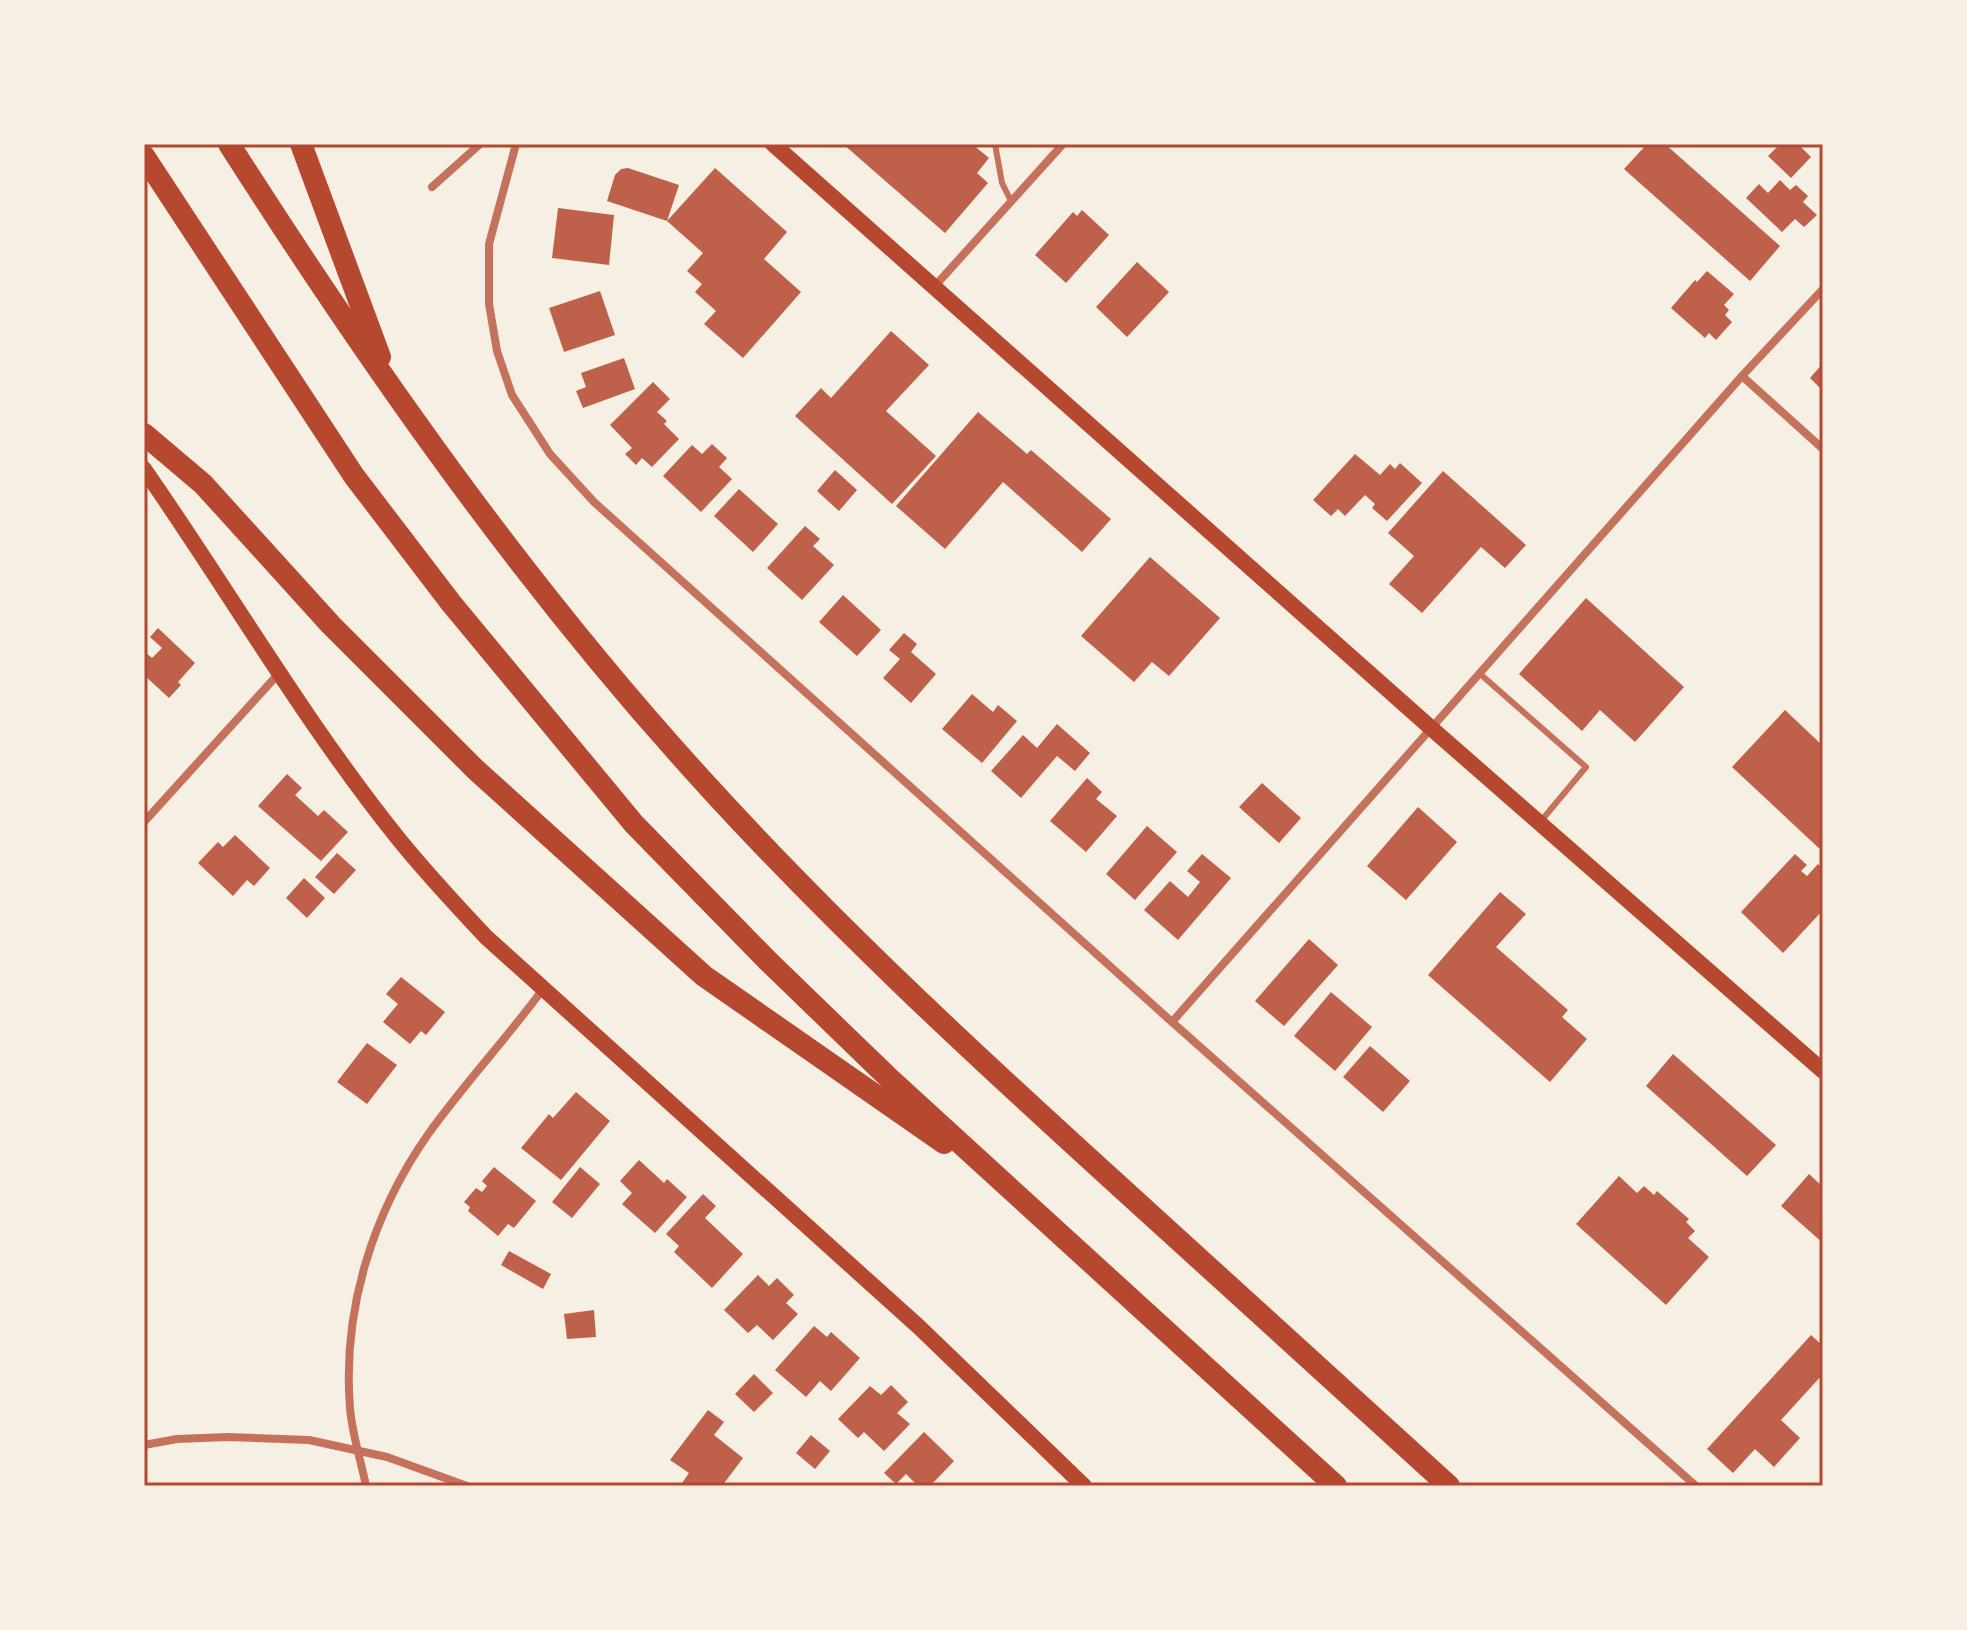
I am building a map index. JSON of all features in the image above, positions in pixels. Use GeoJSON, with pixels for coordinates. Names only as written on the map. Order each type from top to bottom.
{"type":"FeatureCollection","features":[{"type":"Feature","properties":{"kind":"highway"},"geometry":{"type":"LineString","coordinates":[[229,144],[393,392],[499,536],[601,665],[703,781],[826,912],[994,1072],[1449,1486]]}},
{"type":"Feature","properties":{"kind":"highway"},"geometry":{"type":"LineString","coordinates":[[301,144],[393,392]]}},
{"type":"Feature","properties":{"kind":"highway"},"geometry":{"type":"LineString","coordinates":[[144,156],[354,476],[451,603],[634,824],[769,962],[880,1069],[1336,1486]]}},
{"type":"Feature","properties":{"kind":"highway"},"geometry":{"type":"LineString","coordinates":[[144,434],[203,484],[331,625],[464,759],[704,976],[1020,1197]]}},
{"type":"Feature","properties":{"kind":"main road"},"geometry":{"type":"LineString","coordinates":[[773,144],[1823,1071]]}},
{"type":"Feature","properties":{"kind":"main road"},"geometry":{"type":"LineString","coordinates":[[144,469],[280,672],[396,836],[486,937],[919,1327],[1084,1486]]}},
{"type":"Feature","properties":{"kind":"street"},"geometry":{"type":"LineString","coordinates":[[432,187],[480,144]]}},
{"type":"Feature","properties":{"kind":"street"},"geometry":{"type":"LineString","coordinates":[[516,144],[489,244],[489,304],[497,351],[512,395],[550,454],[606,512],[1172,1022],[1696,1486]]}},
{"type":"Feature","properties":{"kind":"street"},"geometry":{"type":"LineString","coordinates":[[933,287],[1063,144]]}},
{"type":"Feature","properties":{"kind":"street"},"geometry":{"type":"LineString","coordinates":[[1172,1022],[1742,376],[1823,289]]}},
{"type":"Feature","properties":{"kind":"street"},"geometry":{"type":"LineString","coordinates":[[1742,376],[1823,449]]}},
{"type":"Feature","properties":{"kind":"street"},"geometry":{"type":"LineString","coordinates":[[144,822],[280,672]]}},
{"type":"Feature","properties":{"kind":"street"},"geometry":{"type":"LineString","coordinates":[[366,1486],[350,1410],[350,1359],[354,1307],[374,1236],[393,1191],[429,1134],[543,988]]}},
{"type":"Feature","properties":{"kind":"street"},"geometry":{"type":"LineString","coordinates":[[144,1445],[177,1439],[309,1440],[387,1457],[467,1486]]}},
{"type":"Feature","properties":{"kind":"lane"},"geometry":{"type":"LineString","coordinates":[[995,144],[1002,183],[1011,201]]}},
{"type":"Feature","properties":{"kind":"lane"},"geometry":{"type":"LineString","coordinates":[[1479,673],[1586,767],[1539,822]]}},
{"type":"Feature","properties":{"kind":"building"},"geometry":{"type":"Polygon","coordinates":[[[843,144],[972,144],[989,158],[977,173],[988,183],[945,233],[843,144]]]}},
{"type":"Feature","properties":{"kind":"building"},"geometry":{"type":"Polygon","coordinates":[[[1647,144],[1665,144],[1780,246],[1750,281],[1624,169],[1647,144]]]}},
{"type":"Feature","properties":{"kind":"building"},"geometry":{"type":"Polygon","coordinates":[[[1780,144],[1798,144],[1811,157],[1791,178],[1768,156],[1780,144]]]}},
{"type":"Feature","properties":{"kind":"building"},"geometry":{"type":"Polygon","coordinates":[[[628,168],[679,185],[667,221],[607,201],[615,175],[621,169],[628,168]]]}},
{"type":"Feature","properties":{"kind":"building"},"geometry":{"type":"Polygon","coordinates":[[[715,168],[787,232],[764,259],[801,292],[743,358],[704,324],[716,311],[695,292],[702,284],[687,271],[703,253],[667,221],[715,168]]]}},
{"type":"Feature","properties":{"kind":"building"},"geometry":{"type":"Polygon","coordinates":[[[1780,180],[1790,190],[1796,185],[1808,196],[1803,202],[1817,215],[1804,227],[1795,219],[1782,232],[1746,198],[1759,184],[1768,193],[1780,180]]]}},
{"type":"Feature","properties":{"kind":"building"},"geometry":{"type":"Polygon","coordinates":[[[558,208],[614,215],[609,265],[552,258],[558,208]]]}},
{"type":"Feature","properties":{"kind":"building"},"geometry":{"type":"Polygon","coordinates":[[[1082,210],[1109,235],[1066,283],[1035,255],[1073,212],[1077,216],[1082,210]]]}},
{"type":"Feature","properties":{"kind":"building"},"geometry":{"type":"Polygon","coordinates":[[[1137,262],[1169,292],[1127,337],[1096,307],[1137,262]]]}},
{"type":"Feature","properties":{"kind":"building"},"geometry":{"type":"Polygon","coordinates":[[[1707,271],[1734,294],[1724,305],[1729,310],[1725,315],[1732,322],[1716,340],[1709,333],[1705,338],[1671,308],[1707,271]]]}},
{"type":"Feature","properties":{"kind":"building"},"geometry":{"type":"Polygon","coordinates":[[[600,291],[615,335],[564,352],[549,308],[600,291]]]}},
{"type":"Feature","properties":{"kind":"building"},"geometry":{"type":"Polygon","coordinates":[[[891,331],[929,365],[886,411],[936,456],[892,504],[795,416],[821,388],[831,398],[891,331]]]}},
{"type":"Feature","properties":{"kind":"building"},"geometry":{"type":"Polygon","coordinates":[[[624,358],[635,389],[583,408],[576,391],[586,387],[581,373],[624,358]]]}},
{"type":"Feature","properties":{"kind":"building"},"geometry":{"type":"Polygon","coordinates":[[[1823,363],[1823,391],[1810,378],[1823,363]]]}},
{"type":"Feature","properties":{"kind":"building"},"geometry":{"type":"Polygon","coordinates":[[[653,382],[670,399],[657,412],[679,439],[652,467],[642,458],[636,465],[625,454],[632,448],[610,425],[653,382]]]}},
{"type":"Feature","properties":{"kind":"building"},"geometry":{"type":"Polygon","coordinates":[[[978,412],[1027,454],[1031,450],[1111,519],[1082,552],[1003,482],[945,549],[896,506],[978,412]]]}},
{"type":"Feature","properties":{"kind":"building"},"geometry":{"type":"Polygon","coordinates":[[[712,444],[727,458],[719,467],[732,479],[701,512],[663,476],[692,445],[702,454],[712,444]]]}},
{"type":"Feature","properties":{"kind":"building"},"geometry":{"type":"Polygon","coordinates":[[[1355,454],[1380,475],[1390,464],[1395,469],[1400,463],[1422,483],[1387,521],[1372,508],[1375,504],[1365,495],[1345,516],[1338,509],[1331,516],[1313,500],[1355,454]]]}},
{"type":"Feature","properties":{"kind":"building"},"geometry":{"type":"Polygon","coordinates":[[[835,470],[857,490],[839,511],[817,491],[835,470]]]}},
{"type":"Feature","properties":{"kind":"building"},"geometry":{"type":"Polygon","coordinates":[[[1443,471],[1526,545],[1505,568],[1481,547],[1422,613],[1389,584],[1414,556],[1388,533],[1443,471]]]}},
{"type":"Feature","properties":{"kind":"building"},"geometry":{"type":"Polygon","coordinates":[[[739,489],[778,524],[753,552],[714,516],[739,489]]]}},
{"type":"Feature","properties":{"kind":"building"},"geometry":{"type":"Polygon","coordinates":[[[805,526],[820,539],[813,546],[834,565],[802,600],[767,568],[805,526]]]}},
{"type":"Feature","properties":{"kind":"building"},"geometry":{"type":"Polygon","coordinates":[[[1150,557],[1220,618],[1169,676],[1152,662],[1134,682],[1081,636],[1150,557]]]}},
{"type":"Feature","properties":{"kind":"building"},"geometry":{"type":"Polygon","coordinates":[[[843,595],[881,630],[857,656],[819,622],[843,595]]]}},
{"type":"Feature","properties":{"kind":"building"},"geometry":{"type":"Polygon","coordinates":[[[1586,598],[1684,687],[1635,742],[1600,710],[1582,731],[1519,674],[1586,598]]]}},
{"type":"Feature","properties":{"kind":"building"},"geometry":{"type":"Polygon","coordinates":[[[158,628],[195,663],[169,698],[144,675],[144,651],[152,658],[162,648],[150,637],[158,628]]]}},
{"type":"Feature","properties":{"kind":"building"},"geometry":{"type":"Polygon","coordinates":[[[904,633],[917,644],[911,652],[936,674],[911,703],[883,678],[900,659],[889,650],[904,633]]]}},
{"type":"Feature","properties":{"kind":"building"},"geometry":{"type":"Polygon","coordinates":[[[972,694],[993,712],[998,705],[1017,721],[982,763],[942,729],[972,694]]]}},
{"type":"Feature","properties":{"kind":"building"},"geometry":{"type":"Polygon","coordinates":[[[1785,710],[1823,746],[1823,852],[1732,767],[1785,710]]]}},
{"type":"Feature","properties":{"kind":"building"},"geometry":{"type":"Polygon","coordinates":[[[1057,724],[1090,753],[1075,771],[1057,756],[1021,798],[991,771],[1023,735],[1037,748],[1057,724]]]}},
{"type":"Feature","properties":{"kind":"building"},"geometry":{"type":"Polygon","coordinates":[[[287,774],[302,788],[295,795],[318,816],[324,810],[348,832],[321,861],[258,806],[287,774]]]}},
{"type":"Feature","properties":{"kind":"building"},"geometry":{"type":"Polygon","coordinates":[[[1087,778],[1102,792],[1096,799],[1117,816],[1086,852],[1050,821],[1087,778]]]}},
{"type":"Feature","properties":{"kind":"building"},"geometry":{"type":"Polygon","coordinates":[[[1262,783],[1301,818],[1279,843],[1239,807],[1262,783]]]}},
{"type":"Feature","properties":{"kind":"building"},"geometry":{"type":"Polygon","coordinates":[[[1418,807],[1457,842],[1406,900],[1367,866],[1418,807]]]}},
{"type":"Feature","properties":{"kind":"building"},"geometry":{"type":"Polygon","coordinates":[[[1147,826],[1177,852],[1135,900],[1106,874],[1147,826]]]}},
{"type":"Feature","properties":{"kind":"building"},"geometry":{"type":"Polygon","coordinates":[[[235,835],[270,868],[254,886],[247,880],[233,896],[198,863],[218,842],[223,847],[235,835]]]}},
{"type":"Feature","properties":{"kind":"building"},"geometry":{"type":"Polygon","coordinates":[[[337,853],[356,870],[334,894],[315,877],[337,853]]]}},
{"type":"Feature","properties":{"kind":"building"},"geometry":{"type":"Polygon","coordinates":[[[1202,854],[1231,878],[1178,940],[1144,910],[1170,881],[1188,897],[1200,882],[1187,871],[1202,854]]]}},
{"type":"Feature","properties":{"kind":"building"},"geometry":{"type":"Polygon","coordinates":[[[1795,854],[1807,865],[1801,871],[1807,876],[1823,863],[1823,910],[1783,953],[1741,912],[1795,854]]]}},
{"type":"Feature","properties":{"kind":"building"},"geometry":{"type":"Polygon","coordinates":[[[304,878],[325,898],[307,918],[286,898],[304,878]]]}},
{"type":"Feature","properties":{"kind":"building"},"geometry":{"type":"Polygon","coordinates":[[[1500,892],[1526,914],[1496,947],[1568,1010],[1562,1017],[1587,1039],[1550,1082],[1428,975],[1500,892]]]}},
{"type":"Feature","properties":{"kind":"building"},"geometry":{"type":"Polygon","coordinates":[[[1309,939],[1338,965],[1284,1026],[1255,1001],[1309,939]]]}},
{"type":"Feature","properties":{"kind":"building"},"geometry":{"type":"Polygon","coordinates":[[[401,977],[445,1012],[426,1035],[421,1031],[410,1044],[383,1022],[398,1004],[386,994],[401,977]]]}},
{"type":"Feature","properties":{"kind":"building"},"geometry":{"type":"Polygon","coordinates":[[[1331,992],[1372,1027],[1335,1071],[1294,1036],[1331,992]]]}},
{"type":"Feature","properties":{"kind":"building"},"geometry":{"type":"Polygon","coordinates":[[[367,1043],[397,1065],[367,1104],[337,1082],[367,1043]]]}},
{"type":"Feature","properties":{"kind":"building"},"geometry":{"type":"Polygon","coordinates":[[[1370,1046],[1410,1081],[1383,1112],[1343,1077],[1370,1046]]]}},
{"type":"Feature","properties":{"kind":"building"},"geometry":{"type":"Polygon","coordinates":[[[1673,1054],[1776,1145],[1747,1176],[1646,1086],[1673,1054]]]}},
{"type":"Feature","properties":{"kind":"building"},"geometry":{"type":"Polygon","coordinates":[[[576,1092],[610,1121],[561,1180],[521,1148],[549,1114],[553,1118],[576,1092]]]}},
{"type":"Feature","properties":{"kind":"building"},"geometry":{"type":"Polygon","coordinates":[[[639,1160],[664,1183],[667,1179],[687,1197],[655,1233],[622,1204],[632,1193],[620,1181],[639,1160]]]}},
{"type":"Feature","properties":{"kind":"building"},"geometry":{"type":"Polygon","coordinates":[[[494,1167],[536,1201],[514,1228],[508,1224],[498,1236],[468,1211],[470,1207],[464,1202],[476,1188],[482,1192],[487,1186],[482,1181],[494,1167]]]}},
{"type":"Feature","properties":{"kind":"building"},"geometry":{"type":"Polygon","coordinates":[[[580,1167],[600,1184],[572,1218],[552,1202],[580,1167]]]}},
{"type":"Feature","properties":{"kind":"building"},"geometry":{"type":"Polygon","coordinates":[[[1809,1174],[1823,1187],[1823,1243],[1781,1206],[1809,1174]]]}},
{"type":"Feature","properties":{"kind":"building"},"geometry":{"type":"Polygon","coordinates":[[[1619,1176],[1637,1193],[1644,1186],[1654,1195],[1657,1191],[1689,1219],[1686,1222],[1695,1231],[1688,1238],[1709,1257],[1666,1305],[1576,1224],[1619,1176]]]}},
{"type":"Feature","properties":{"kind":"building"},"geometry":{"type":"Polygon","coordinates":[[[703,1194],[716,1206],[705,1218],[743,1254],[712,1288],[674,1252],[679,1246],[666,1234],[703,1194]]]}},
{"type":"Feature","properties":{"kind":"building"},"geometry":{"type":"Polygon","coordinates":[[[509,1251],[551,1274],[543,1289],[501,1265],[509,1251]]]}},
{"type":"Feature","properties":{"kind":"building"},"geometry":{"type":"Polygon","coordinates":[[[758,1275],[769,1286],[777,1278],[794,1295],[786,1303],[798,1314],[773,1340],[757,1325],[748,1333],[724,1310],[758,1275]]]}},
{"type":"Feature","properties":{"kind":"building"},"geometry":{"type":"Polygon","coordinates":[[[594,1310],[596,1337],[567,1339],[564,1314],[594,1310]]]}},
{"type":"Feature","properties":{"kind":"building"},"geometry":{"type":"Polygon","coordinates":[[[814,1326],[827,1337],[831,1332],[860,1358],[831,1391],[820,1381],[806,1397],[775,1370],[814,1326]]]}},
{"type":"Feature","properties":{"kind":"building"},"geometry":{"type":"Polygon","coordinates":[[[1811,1335],[1823,1346],[1823,1374],[1781,1420],[1800,1438],[1774,1467],[1755,1449],[1733,1473],[1707,1449],[1811,1335]]]}},
{"type":"Feature","properties":{"kind":"building"},"geometry":{"type":"Polygon","coordinates":[[[754,1374],[773,1393],[754,1412],[735,1394],[754,1374]]]}},
{"type":"Feature","properties":{"kind":"building"},"geometry":{"type":"Polygon","coordinates":[[[891,1385],[908,1402],[897,1413],[910,1424],[884,1451],[864,1432],[858,1438],[838,1419],[870,1386],[881,1395],[891,1385]]]}},
{"type":"Feature","properties":{"kind":"building"},"geometry":{"type":"Polygon","coordinates":[[[708,1410],[724,1422],[714,1435],[743,1458],[722,1486],[680,1486],[689,1473],[670,1460],[708,1410]]]}},
{"type":"Feature","properties":{"kind":"building"},"geometry":{"type":"Polygon","coordinates":[[[924,1432],[954,1461],[930,1486],[918,1486],[906,1474],[896,1484],[884,1473],[924,1432]]]}},
{"type":"Feature","properties":{"kind":"building"},"geometry":{"type":"Polygon","coordinates":[[[811,1435],[830,1451],[815,1469],[796,1453],[811,1435]]]}}]}
